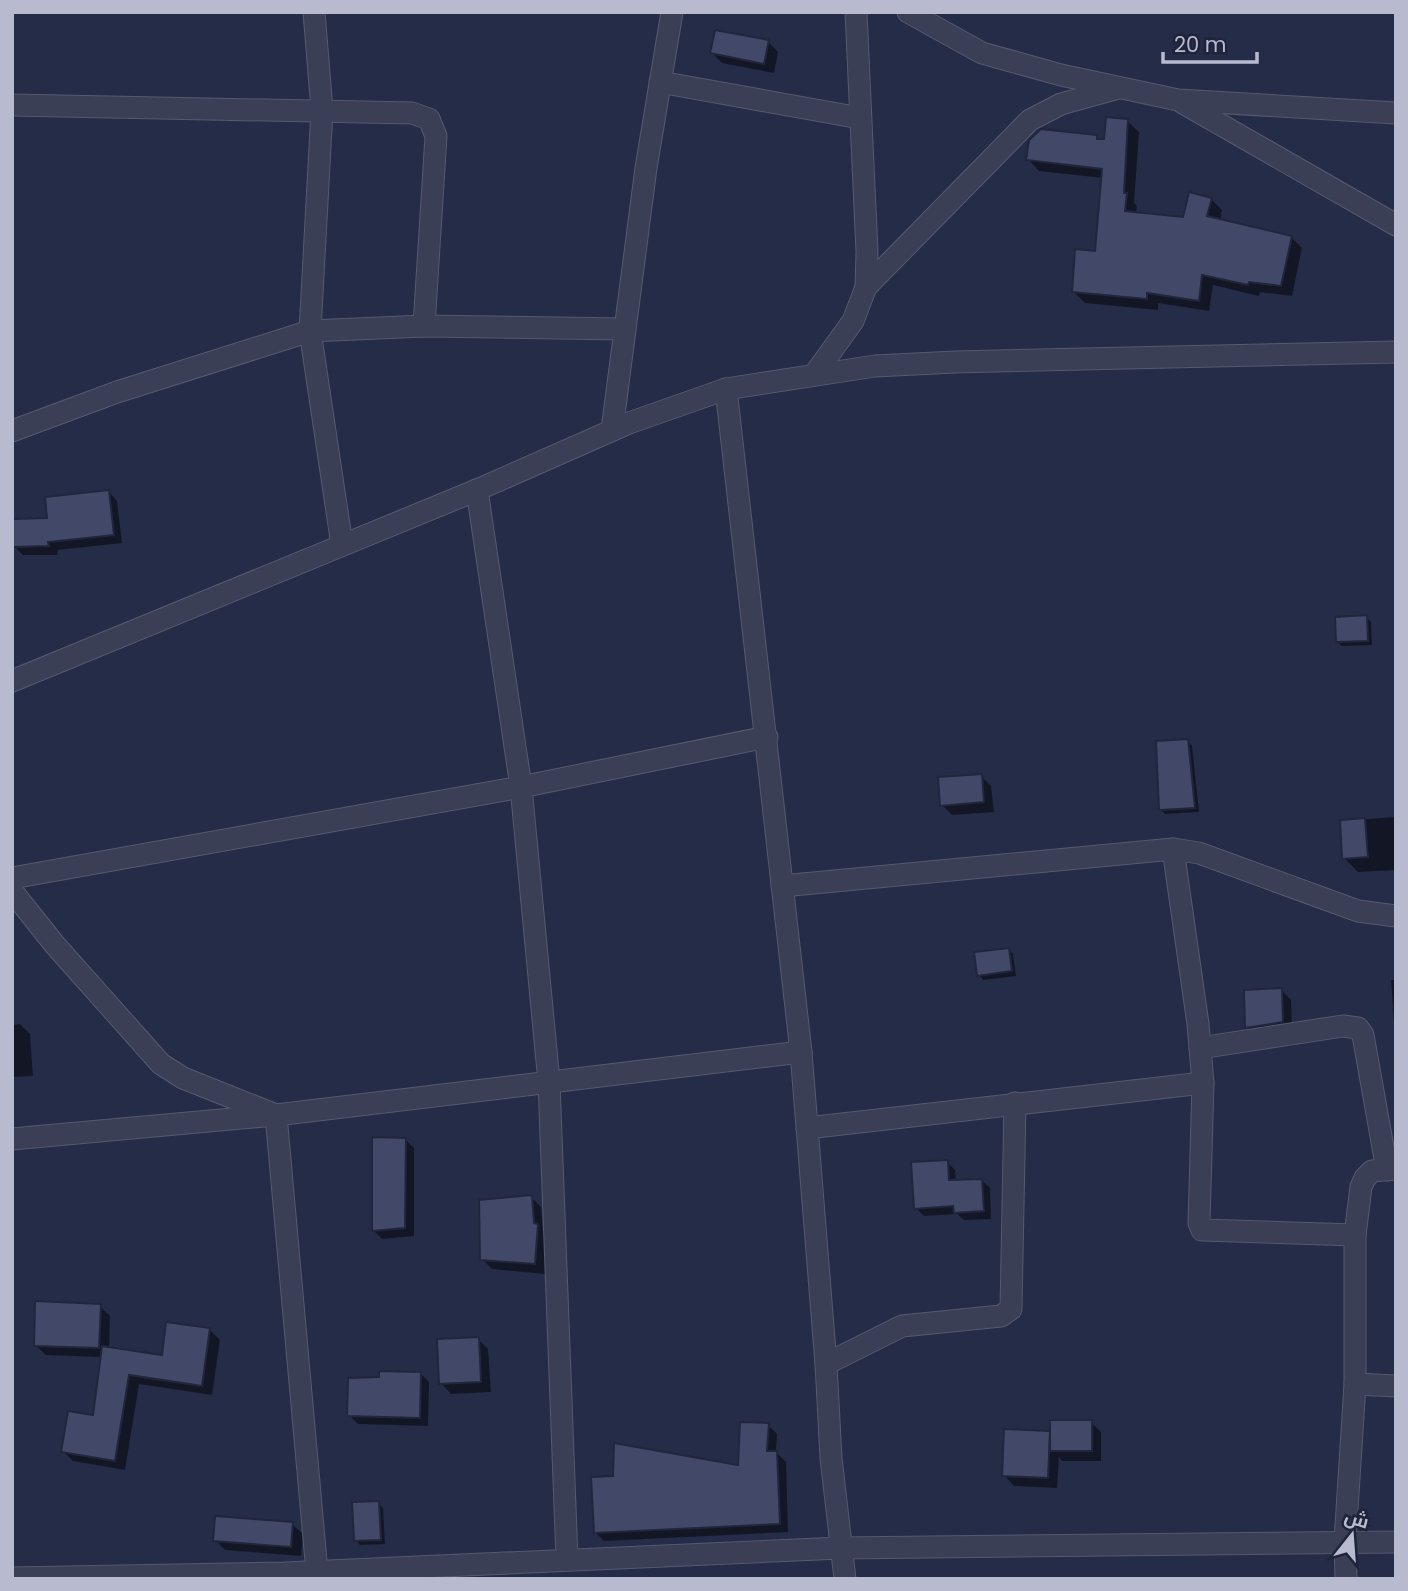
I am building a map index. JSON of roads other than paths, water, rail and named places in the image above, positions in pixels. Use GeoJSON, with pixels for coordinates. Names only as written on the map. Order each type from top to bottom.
{"type":"FeatureCollection","features":[{"type":"Feature","properties":{"kind":"street"},"geometry":{"type":"LineString","coordinates":[[314,12],[322,110],[310,331],[342,545]]}},
{"type":"Feature","properties":{"kind":"street"},"geometry":{"type":"LineString","coordinates":[[612,430],[646,168],[672,12]]}},
{"type":"Feature","properties":{"kind":"street"},"geometry":{"type":"LineString","coordinates":[[814,375],[853,321],[866,287],[867,252],[856,12]]}},
{"type":"Feature","properties":{"kind":"street"},"geometry":{"type":"LineString","coordinates":[[908,12],[982,53],[1061,75],[1178,100],[1396,113]]}},
{"type":"Feature","properties":{"kind":"street"},"geometry":{"type":"LineString","coordinates":[[660,82],[860,118]]}},
{"type":"Feature","properties":{"kind":"street"},"geometry":{"type":"LineString","coordinates":[[866,287],[1030,120],[1061,104],[1124,87]]}},
{"type":"Feature","properties":{"kind":"street"},"geometry":{"type":"LineString","coordinates":[[1178,100],[1396,225]]}},
{"type":"Feature","properties":{"kind":"street"},"geometry":{"type":"LineString","coordinates":[[12,105],[412,113],[429,119],[436,136],[424,326]]}},
{"type":"Feature","properties":{"kind":"street"},"geometry":{"type":"LineString","coordinates":[[12,431],[117,392],[310,331],[424,326],[625,329]]}},
{"type":"Feature","properties":{"kind":"street"},"geometry":{"type":"LineString","coordinates":[[12,681],[477,489],[612,430],[726,389],[875,366],[1396,352]]}},
{"type":"Feature","properties":{"kind":"street"},"geometry":{"type":"LineString","coordinates":[[726,389],[801,1052],[831,1458],[845,1579]]}},
{"type":"Feature","properties":{"kind":"street"},"geometry":{"type":"LineString","coordinates":[[477,489],[521,787],[549,1082],[567,1560]]}},
{"type":"Feature","properties":{"kind":"street"},"geometry":{"type":"LineString","coordinates":[[12,878],[521,787],[766,737]]}},
{"type":"Feature","properties":{"kind":"street"},"geometry":{"type":"LineString","coordinates":[[782,886],[1173,849],[1199,853],[1358,911],[1396,916]]}},
{"type":"Feature","properties":{"kind":"street"},"geometry":{"type":"LineString","coordinates":[[1173,849],[1203,1083],[1199,1223],[1202,1230],[1355,1235]]}},
{"type":"Feature","properties":{"kind":"street"},"geometry":{"type":"LineString","coordinates":[[12,891],[55,945],[161,1064],[183,1078],[276,1115]]}},
{"type":"Feature","properties":{"kind":"street"},"geometry":{"type":"LineString","coordinates":[[1200,1048],[1343,1026],[1358,1028],[1363,1035],[1391,1170],[1372,1171],[1365,1178],[1361,1187],[1355,1235],[1355,1384],[1345,1541],[1346,1579]]}},
{"type":"Feature","properties":{"kind":"street"},"geometry":{"type":"LineString","coordinates":[[12,1139],[276,1115],[801,1052]]}},
{"type":"Feature","properties":{"kind":"street"},"geometry":{"type":"LineString","coordinates":[[807,1128],[1203,1083]]}},
{"type":"Feature","properties":{"kind":"street"},"geometry":{"type":"LineString","coordinates":[[826,1364],[902,1326],[1001,1316],[1011,1309],[1015,1104]]}},
{"type":"Feature","properties":{"kind":"street"},"geometry":{"type":"LineString","coordinates":[[276,1115],[317,1572]]}},
{"type":"Feature","properties":{"kind":"street"},"geometry":{"type":"LineString","coordinates":[[1355,1384],[1396,1386]]}},
{"type":"Feature","properties":{"kind":"street"},"geometry":{"type":"LineString","coordinates":[[12,1578],[285,1576],[317,1572],[567,1560],[593,1569],[841,1548],[1396,1542]]}}]}
